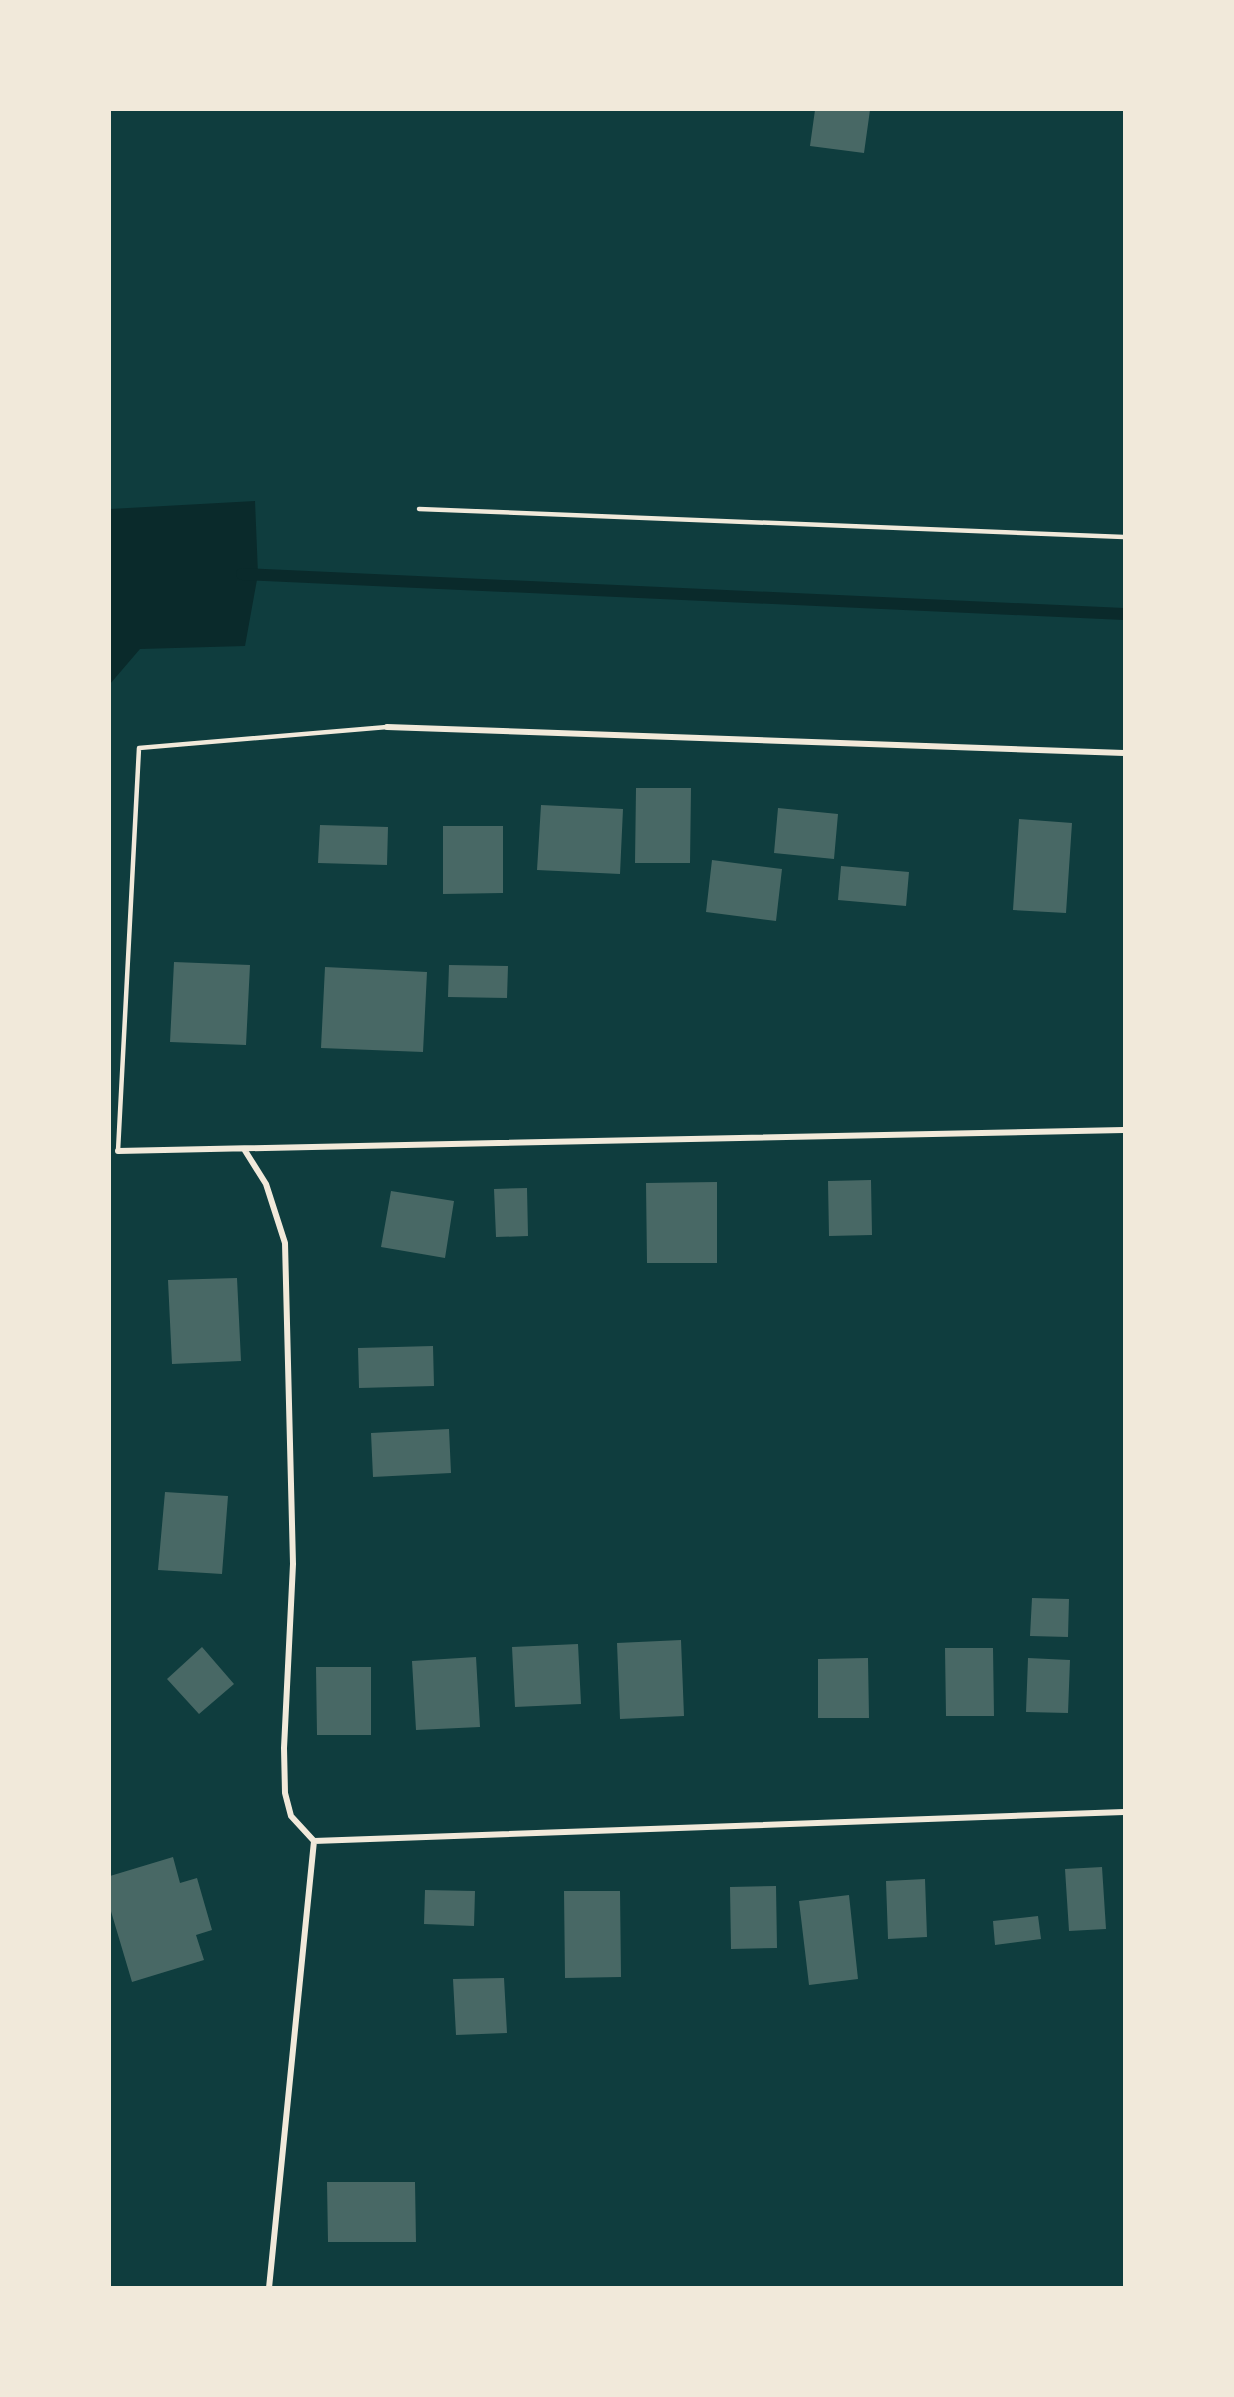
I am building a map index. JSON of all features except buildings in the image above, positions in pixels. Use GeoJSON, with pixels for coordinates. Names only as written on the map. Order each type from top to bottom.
{"type":"FeatureCollection","features":[{"type":"Feature","properties":{"kind":"street"},"geometry":{"type":"LineString","coordinates":[[387,727],[1125,753]]}},
{"type":"Feature","properties":{"kind":"street"},"geometry":{"type":"LineString","coordinates":[[118,1151],[1125,1130]]}},
{"type":"Feature","properties":{"kind":"street"},"geometry":{"type":"LineString","coordinates":[[244,1149],[266,1184],[285,1243],[293,1564],[284,1748],[285,1793],[291,1816],[315,1841],[1125,1812]]}},
{"type":"Feature","properties":{"kind":"street"},"geometry":{"type":"LineString","coordinates":[[269,2288],[315,1841]]}},
{"type":"Feature","properties":{"kind":"lane"},"geometry":{"type":"LineString","coordinates":[[419,509],[1125,537]]}},
{"type":"Feature","properties":{"kind":"lane"},"geometry":{"type":"LineString","coordinates":[[118,1151],[139,748],[387,727]]}},
{"type":"Feature","properties":{"kind":"water"},"geometry":{"type":"Polygon","coordinates":[[[255,501],[258,574],[245,646],[140,649],[110,684],[110,509],[255,501]]]}},
{"type":"Feature","properties":{"kind":"waterway"},"geometry":{"type":"LineString","coordinates":[[242,574],[1124,614]]}}]}
